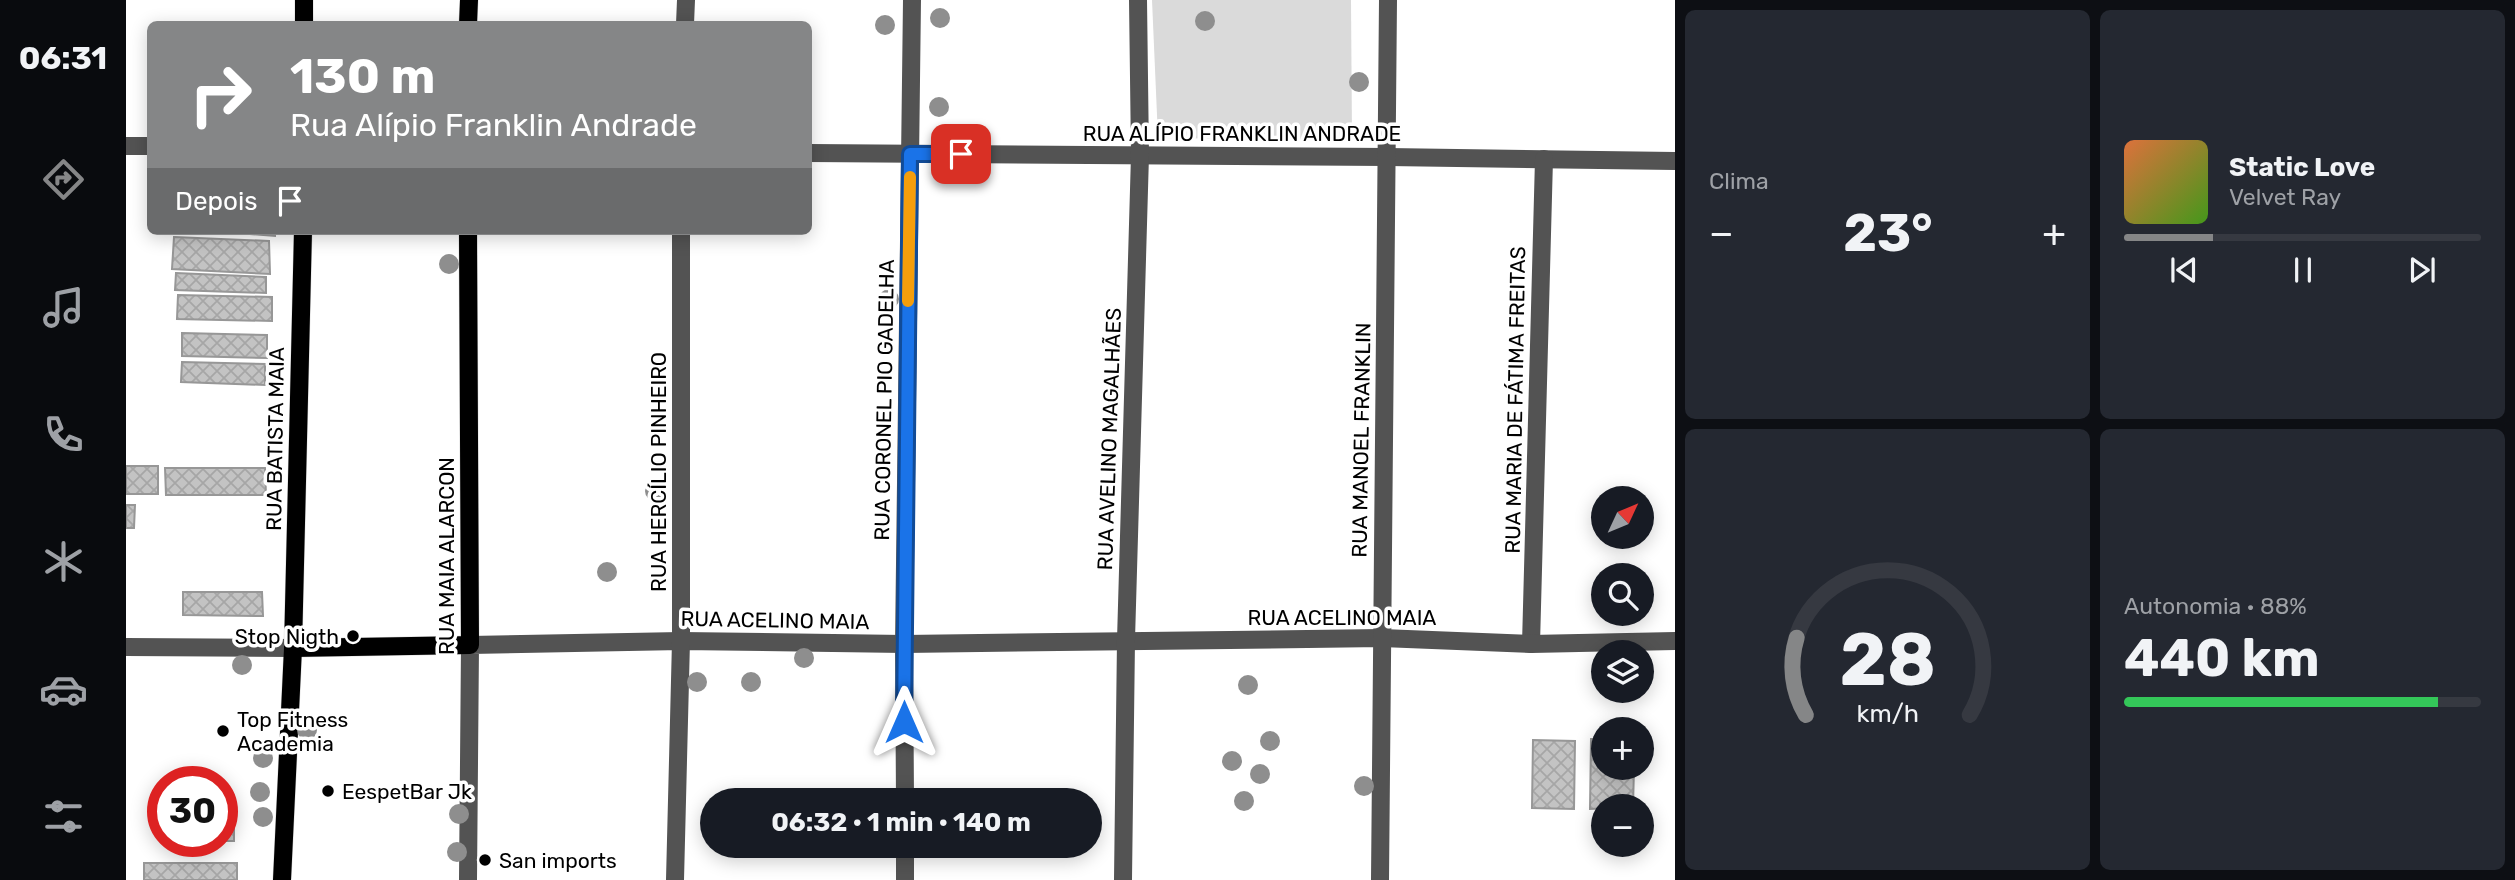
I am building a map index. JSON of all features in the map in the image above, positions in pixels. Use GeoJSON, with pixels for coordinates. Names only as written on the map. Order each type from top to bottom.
{"type":"FeatureCollection","features":[{"type":"Feature","properties":{"kind":"main road"},"geometry":{"type":"LineString","coordinates":[[304,0],[304,21]]}},
{"type":"Feature","properties":{"kind":"main road"},"geometry":{"type":"LineString","coordinates":[[468,0],[468,21]]}},
{"type":"Feature","properties":{"kind":"main road","name":"RUA BATISTA MAIA"},"geometry":{"type":"LineString","coordinates":[[282,880],[293,648],[303,235]]}},
{"type":"Feature","properties":{"kind":"main road","name":"RUA MAIA ALARCON"},"geometry":{"type":"LineString","coordinates":[[468,235],[470,645]]}},
{"type":"Feature","properties":{"kind":"main road","name":"RUA ACELINO MAIA"},"geometry":{"type":"LineString","coordinates":[[293,648],[470,645]]}},
{"type":"Feature","properties":{"kind":"street"},"geometry":{"type":"LineString","coordinates":[[685,21],[686,0]]}},
{"type":"Feature","properties":{"kind":"street","name":"RUA CORONEL PIO GADELHA"},"geometry":{"type":"LineString","coordinates":[[905,788],[904,644],[912,0]]}},
{"type":"Feature","properties":{"kind":"street","name":"RUA AVELINO MAGALHÃES"},"geometry":{"type":"LineString","coordinates":[[1123,880],[1126,640],[1140,155],[1138,0]]}},
{"type":"Feature","properties":{"kind":"street","name":"RUA MANOEL FRANKLIN"},"geometry":{"type":"LineString","coordinates":[[1380,880],[1388,0]]}},
{"type":"Feature","properties":{"kind":"street"},"geometry":{"type":"LineString","coordinates":[[126,146],[147,146]]}},
{"type":"Feature","properties":{"kind":"street","name":"RUA ALÍPIO FRANKLIN ANDRADE"},"geometry":{"type":"LineString","coordinates":[[812,153],[1675,161]]}},
{"type":"Feature","properties":{"kind":"street","name":"RUA MARIA DE FÁTIMA FREITAS"},"geometry":{"type":"LineString","coordinates":[[1531,643],[1544,159]]}},
{"type":"Feature","properties":{"kind":"street","name":"RUA HERCÍLIO PINHEIRO"},"geometry":{"type":"LineString","coordinates":[[675,880],[681,641],[681,235]]}},
{"type":"Feature","properties":{"kind":"street","name":"RUA ACELINO MAIA"},"geometry":{"type":"LineString","coordinates":[[470,645],[681,641],[904,644],[1382,638],[1531,643],[1675,641]]}},
{"type":"Feature","properties":{"kind":"street","name":"RUA MAIA ALARCON"},"geometry":{"type":"LineString","coordinates":[[468,880],[470,645]]}},
{"type":"Feature","properties":{"kind":"street","name":"RUA ACELINO MAIA"},"geometry":{"type":"LineString","coordinates":[[126,647],[293,648]]}},
{"type":"Feature","properties":{"kind":"street"},"geometry":{"type":"LineString","coordinates":[[905,858],[905,880]]}},
{"type":"Feature","properties":{"kind":"shaded area"},"geometry":{"type":"Polygon","coordinates":[[[1152,0],[1351,0],[1352,140],[1158,138],[1152,0]]]}},
{"type":"Feature","properties":{"kind":"building"},"geometry":{"type":"Polygon","coordinates":[[[174,237],[269,241],[270,274],[172,269],[174,237]]]}},
{"type":"Feature","properties":{"kind":"building"},"geometry":{"type":"Polygon","coordinates":[[[176,273],[266,277],[266,293],[175,290],[176,273]]]}},
{"type":"Feature","properties":{"kind":"building"},"geometry":{"type":"Polygon","coordinates":[[[178,295],[272,297],[272,321],[177,319],[178,295]]]}},
{"type":"Feature","properties":{"kind":"building"},"geometry":{"type":"Polygon","coordinates":[[[182,333],[267,335],[267,358],[182,356],[182,333]]]}},
{"type":"Feature","properties":{"kind":"building"},"geometry":{"type":"Polygon","coordinates":[[[182,362],[265,364],[265,385],[181,382],[182,362]]]}},
{"type":"Feature","properties":{"kind":"building"},"geometry":{"type":"Polygon","coordinates":[[[126,466],[158,466],[158,494],[126,494],[126,466]]]}},
{"type":"Feature","properties":{"kind":"building"},"geometry":{"type":"Polygon","coordinates":[[[165,468],[265,468],[266,495],[166,495],[165,468]]]}},
{"type":"Feature","properties":{"kind":"building"},"geometry":{"type":"Polygon","coordinates":[[[126,505],[135,505],[134,528],[126,528],[126,505]]]}},
{"type":"Feature","properties":{"kind":"building"},"geometry":{"type":"Polygon","coordinates":[[[183,592],[262,592],[263,616],[183,615],[183,592]]]}},
{"type":"Feature","properties":{"kind":"building"},"geometry":{"type":"Polygon","coordinates":[[[1591,739],[1591,780],[1634,780],[1633,794],[1591,794],[1590,809],[1591,739]]]}},
{"type":"Feature","properties":{"kind":"building"},"geometry":{"type":"Polygon","coordinates":[[[1533,740],[1575,741],[1574,809],[1532,808],[1533,740]]]}},
{"type":"Feature","properties":{"kind":"building"},"geometry":{"type":"Polygon","coordinates":[[[144,863],[237,863],[237,880],[144,880],[144,863]]]}},
{"type":"Feature","properties":{"kind":"slow traffic"},"geometry":{"type":"LineString","coordinates":[[908,301],[910,177]]}},
{"type":"Feature","properties":{"kind":"place","name":"Stop Nigth"},"geometry":{"type":"Point","coordinates":[353,636]}},
{"type":"Feature","properties":{"kind":"place","name":"Top Fitness Academia"},"geometry":{"type":"Point","coordinates":[223,731]}},
{"type":"Feature","properties":{"kind":"place","name":"EespetBar Jk"},"geometry":{"type":"Point","coordinates":[328,791]}},
{"type":"Feature","properties":{"kind":"place","name":"San imports"},"geometry":{"type":"Point","coordinates":[485,860]}},
{"type":"Feature","properties":{"kind":"route"},"geometry":{"type":"LineString","coordinates":[[904,722],[910,154],[961,154]]}}]}
